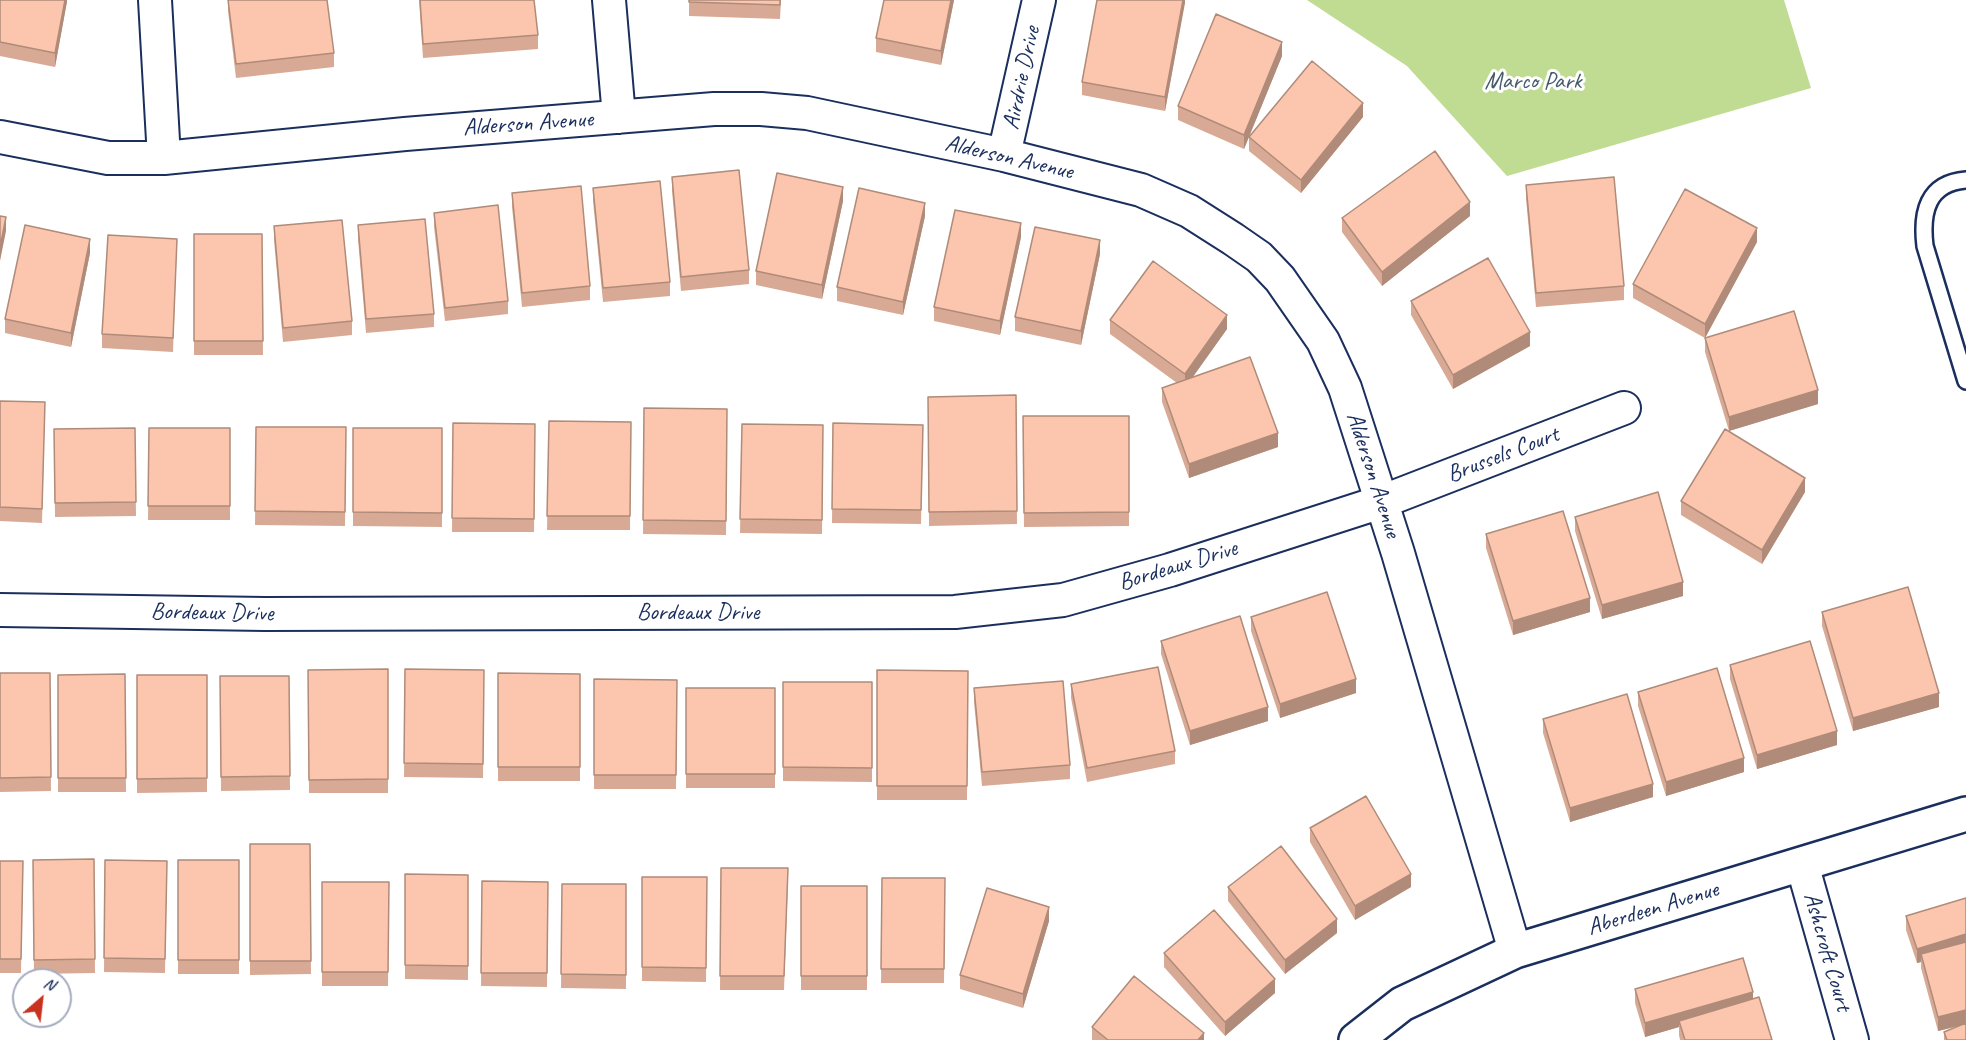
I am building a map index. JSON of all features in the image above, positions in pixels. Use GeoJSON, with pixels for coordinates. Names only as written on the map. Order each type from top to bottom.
{"type":"FeatureCollection","features":[{"type":"Feature","properties":{"kind":"street"},"geometry":{"type":"LineString","coordinates":[[155,0],[164,158]]}},
{"type":"Feature","properties":{"kind":"street"},"geometry":{"type":"LineString","coordinates":[[609,0],[620,117]]}},
{"type":"Feature","properties":{"kind":"street","name":"Airdrie Drive"},"geometry":{"type":"LineString","coordinates":[[1004,155],[1038,0]]}},
{"type":"Feature","properties":{"kind":"street","name":"Alderson Avenue"},"geometry":{"type":"LineString","coordinates":[[0,137],[108,158],[164,158],[405,134],[714,109],[761,109],[795,112],[1004,155],[1141,190],[1189,211],[1259,257],[1280,279],[1299,303],[1323,341],[1345,388],[1515,951]]}},
{"type":"Feature","properties":{"kind":"street","name":"Brussels Court"},"geometry":{"type":"LineString","coordinates":[[1381,502],[1624,408]]}},
{"type":"Feature","properties":{"kind":"street","name":"Bordeaux Drive"},"geometry":{"type":"LineString","coordinates":[[0,610],[265,614],[955,612],[1063,600],[1170,570],[1381,502]]}},
{"type":"Feature","properties":{"kind":"street","name":"Aberdeen Avenue"},"geometry":{"type":"LineString","coordinates":[[1356,1040],[1402,1004],[1515,951],[1966,814]]}},
{"type":"Feature","properties":{"kind":"street","name":"Ashcroft Court"},"geometry":{"type":"LineString","coordinates":[[1802,864],[1852,1040]]}},
{"type":"Feature","properties":{"kind":"lane"},"geometry":{"type":"LineString","coordinates":[[1966,180],[1952,181],[1931,195],[1922,224],[1925,246],[1966,381]]}},
{"type":"Feature","properties":{"kind":"green space","name":"Marco Park"},"geometry":{"type":"Polygon","coordinates":[[[1307,0],[1784,0],[1811,88],[1507,176],[1407,66],[1307,0]]]}},
{"type":"Feature","properties":{"kind":"building"},"geometry":{"type":"Polygon","coordinates":[[[0,0],[65,0],[55,53],[0,42],[0,0]]]}},
{"type":"Feature","properties":{"kind":"building"},"geometry":{"type":"Polygon","coordinates":[[[228,0],[327,0],[334,53],[236,64],[228,0]]]}},
{"type":"Feature","properties":{"kind":"building"},"geometry":{"type":"Polygon","coordinates":[[[420,0],[534,0],[538,35],[423,44],[420,0]]]}},
{"type":"Feature","properties":{"kind":"building"},"geometry":{"type":"Polygon","coordinates":[[[689,0],[780,0],[780,5],[689,2],[689,0]]]}},
{"type":"Feature","properties":{"kind":"building"},"geometry":{"type":"Polygon","coordinates":[[[884,0],[951,0],[941,51],[876,38],[884,0]]]}},
{"type":"Feature","properties":{"kind":"building"},"geometry":{"type":"Polygon","coordinates":[[[1097,0],[1183,0],[1165,97],[1082,82],[1097,0]]]}},
{"type":"Feature","properties":{"kind":"building"},"geometry":{"type":"Polygon","coordinates":[[[1216,14],[1282,42],[1244,135],[1178,106],[1216,14]]]}},
{"type":"Feature","properties":{"kind":"building"},"geometry":{"type":"Polygon","coordinates":[[[1312,61],[1363,103],[1301,180],[1249,137],[1312,61]]]}},
{"type":"Feature","properties":{"kind":"building"},"geometry":{"type":"Polygon","coordinates":[[[1435,151],[1470,202],[1382,272],[1342,218],[1435,151]]]}},
{"type":"Feature","properties":{"kind":"building"},"geometry":{"type":"Polygon","coordinates":[[[739,170],[749,270],[681,277],[672,177],[739,170]]]}},
{"type":"Feature","properties":{"kind":"building"},"geometry":{"type":"Polygon","coordinates":[[[777,173],[843,187],[822,285],[756,271],[777,173]]]}},
{"type":"Feature","properties":{"kind":"building"},"geometry":{"type":"Polygon","coordinates":[[[1614,177],[1624,286],[1536,293],[1526,185],[1614,177]]]}},
{"type":"Feature","properties":{"kind":"building"},"geometry":{"type":"Polygon","coordinates":[[[660,181],[670,282],[603,288],[593,188],[660,181]]]}},
{"type":"Feature","properties":{"kind":"building"},"geometry":{"type":"Polygon","coordinates":[[[581,186],[590,286],[522,293],[512,193],[581,186]]]}},
{"type":"Feature","properties":{"kind":"building"},"geometry":{"type":"Polygon","coordinates":[[[859,188],[925,203],[903,302],[837,287],[859,188]]]}},
{"type":"Feature","properties":{"kind":"building"},"geometry":{"type":"Polygon","coordinates":[[[1685,189],[1757,228],[1705,324],[1633,284],[1685,189]]]}},
{"type":"Feature","properties":{"kind":"building"},"geometry":{"type":"Polygon","coordinates":[[[498,205],[508,301],[445,308],[434,213],[498,205]]]}},
{"type":"Feature","properties":{"kind":"building"},"geometry":{"type":"Polygon","coordinates":[[[955,210],[1021,223],[1000,321],[934,307],[955,210]]]}},
{"type":"Feature","properties":{"kind":"building"},"geometry":{"type":"Polygon","coordinates":[[[0,216],[6,217],[0,247],[0,216]]]}},
{"type":"Feature","properties":{"kind":"building"},"geometry":{"type":"Polygon","coordinates":[[[425,219],[434,314],[366,319],[358,225],[425,219]]]}},
{"type":"Feature","properties":{"kind":"building"},"geometry":{"type":"Polygon","coordinates":[[[342,220],[352,321],[283,328],[274,226],[342,220]]]}},
{"type":"Feature","properties":{"kind":"building"},"geometry":{"type":"Polygon","coordinates":[[[25,225],[90,239],[71,333],[5,319],[25,225]]]}},
{"type":"Feature","properties":{"kind":"building"},"geometry":{"type":"Polygon","coordinates":[[[1035,227],[1100,240],[1081,331],[1015,317],[1035,227]]]}},
{"type":"Feature","properties":{"kind":"building"},"geometry":{"type":"Polygon","coordinates":[[[194,234],[262,234],[263,341],[194,341],[194,234]]]}},
{"type":"Feature","properties":{"kind":"building"},"geometry":{"type":"Polygon","coordinates":[[[108,235],[177,239],[173,338],[102,334],[108,235]]]}},
{"type":"Feature","properties":{"kind":"building"},"geometry":{"type":"Polygon","coordinates":[[[1488,258],[1530,332],[1453,375],[1411,301],[1488,258]]]}},
{"type":"Feature","properties":{"kind":"building"},"geometry":{"type":"Polygon","coordinates":[[[1153,261],[1227,315],[1185,374],[1110,320],[1153,261]]]}},
{"type":"Feature","properties":{"kind":"building"},"geometry":{"type":"Polygon","coordinates":[[[1794,311],[1818,390],[1729,417],[1705,338],[1794,311]]]}},
{"type":"Feature","properties":{"kind":"building"},"geometry":{"type":"Polygon","coordinates":[[[1250,357],[1278,433],[1189,464],[1162,388],[1250,357]]]}},
{"type":"Feature","properties":{"kind":"building"},"geometry":{"type":"Polygon","coordinates":[[[1016,395],[1017,511],[929,512],[928,397],[1016,395]]]}},
{"type":"Feature","properties":{"kind":"building"},"geometry":{"type":"Polygon","coordinates":[[[0,401],[45,402],[42,509],[0,507],[0,401]]]}},
{"type":"Feature","properties":{"kind":"building"},"geometry":{"type":"Polygon","coordinates":[[[644,408],[727,409],[726,521],[643,520],[644,408]]]}},
{"type":"Feature","properties":{"kind":"building"},"geometry":{"type":"Polygon","coordinates":[[[1023,416],[1129,416],[1129,512],[1024,513],[1023,416]]]}},
{"type":"Feature","properties":{"kind":"building"},"geometry":{"type":"Polygon","coordinates":[[[549,421],[631,422],[630,516],[547,516],[549,421]]]}},
{"type":"Feature","properties":{"kind":"building"},"geometry":{"type":"Polygon","coordinates":[[[453,423],[535,424],[534,519],[452,518],[453,423]]]}},
{"type":"Feature","properties":{"kind":"building"},"geometry":{"type":"Polygon","coordinates":[[[833,423],[923,425],[921,510],[832,509],[833,423]]]}},
{"type":"Feature","properties":{"kind":"building"},"geometry":{"type":"Polygon","coordinates":[[[742,424],[823,425],[822,520],[740,519],[742,424]]]}},
{"type":"Feature","properties":{"kind":"building"},"geometry":{"type":"Polygon","coordinates":[[[256,427],[346,427],[345,512],[255,511],[256,427]]]}},
{"type":"Feature","properties":{"kind":"building"},"geometry":{"type":"Polygon","coordinates":[[[135,428],[136,502],[55,503],[54,429],[135,428]]]}},
{"type":"Feature","properties":{"kind":"building"},"geometry":{"type":"Polygon","coordinates":[[[149,428],[230,428],[230,506],[148,506],[149,428]]]}},
{"type":"Feature","properties":{"kind":"building"},"geometry":{"type":"Polygon","coordinates":[[[353,428],[442,428],[442,513],[353,512],[353,428]]]}},
{"type":"Feature","properties":{"kind":"building"},"geometry":{"type":"Polygon","coordinates":[[[1725,429],[1805,478],[1762,550],[1681,501],[1725,429]]]}},
{"type":"Feature","properties":{"kind":"building"},"geometry":{"type":"Polygon","coordinates":[[[1658,492],[1683,582],[1602,605],[1575,517],[1658,492]]]}},
{"type":"Feature","properties":{"kind":"building"},"geometry":{"type":"Polygon","coordinates":[[[1563,511],[1590,598],[1513,621],[1486,534],[1563,511]]]}},
{"type":"Feature","properties":{"kind":"building"},"geometry":{"type":"Polygon","coordinates":[[[1908,587],[1939,693],[1853,718],[1822,612],[1908,587]]]}},
{"type":"Feature","properties":{"kind":"building"},"geometry":{"type":"Polygon","coordinates":[[[1327,592],[1356,679],[1280,704],[1251,617],[1327,592]]]}},
{"type":"Feature","properties":{"kind":"building"},"geometry":{"type":"Polygon","coordinates":[[[1240,616],[1268,707],[1190,731],[1161,641],[1240,616]]]}},
{"type":"Feature","properties":{"kind":"building"},"geometry":{"type":"Polygon","coordinates":[[[1810,641],[1837,731],[1757,755],[1730,665],[1810,641]]]}},
{"type":"Feature","properties":{"kind":"building"},"geometry":{"type":"Polygon","coordinates":[[[1158,667],[1175,751],[1087,768],[1071,684],[1158,667]]]}},
{"type":"Feature","properties":{"kind":"building"},"geometry":{"type":"Polygon","coordinates":[[[1717,668],[1744,758],[1666,782],[1638,692],[1717,668]]]}},
{"type":"Feature","properties":{"kind":"building"},"geometry":{"type":"Polygon","coordinates":[[[388,669],[388,779],[309,780],[308,670],[388,669]]]}},
{"type":"Feature","properties":{"kind":"building"},"geometry":{"type":"Polygon","coordinates":[[[405,669],[484,670],[483,764],[404,763],[405,669]]]}},
{"type":"Feature","properties":{"kind":"building"},"geometry":{"type":"Polygon","coordinates":[[[877,670],[968,671],[967,786],[877,786],[877,670]]]}},
{"type":"Feature","properties":{"kind":"building"},"geometry":{"type":"Polygon","coordinates":[[[0,673],[50,673],[51,777],[0,778],[0,673]]]}},
{"type":"Feature","properties":{"kind":"building"},"geometry":{"type":"Polygon","coordinates":[[[498,673],[580,674],[580,767],[498,767],[498,673]]]}},
{"type":"Feature","properties":{"kind":"building"},"geometry":{"type":"Polygon","coordinates":[[[125,674],[126,778],[58,778],[58,675],[125,674]]]}},
{"type":"Feature","properties":{"kind":"building"},"geometry":{"type":"Polygon","coordinates":[[[137,675],[207,675],[207,778],[137,779],[137,675]]]}},
{"type":"Feature","properties":{"kind":"building"},"geometry":{"type":"Polygon","coordinates":[[[220,676],[289,676],[290,776],[221,777],[220,676]]]}},
{"type":"Feature","properties":{"kind":"building"},"geometry":{"type":"Polygon","coordinates":[[[594,679],[677,680],[676,775],[594,775],[594,679]]]}},
{"type":"Feature","properties":{"kind":"building"},"geometry":{"type":"Polygon","coordinates":[[[1063,681],[1070,765],[982,772],[974,688],[1063,681]]]}},
{"type":"Feature","properties":{"kind":"building"},"geometry":{"type":"Polygon","coordinates":[[[783,682],[872,682],[872,768],[783,767],[783,682]]]}},
{"type":"Feature","properties":{"kind":"building"},"geometry":{"type":"Polygon","coordinates":[[[686,688],[775,688],[775,774],[686,774],[686,688]]]}},
{"type":"Feature","properties":{"kind":"building"},"geometry":{"type":"Polygon","coordinates":[[[1627,694],[1653,784],[1570,808],[1543,719],[1627,694]]]}},
{"type":"Feature","properties":{"kind":"building"},"geometry":{"type":"Polygon","coordinates":[[[1366,796],[1411,874],[1355,906],[1310,828],[1366,796]]]}},
{"type":"Feature","properties":{"kind":"building"},"geometry":{"type":"Polygon","coordinates":[[[250,844],[310,844],[311,961],[250,961],[250,844]]]}},
{"type":"Feature","properties":{"kind":"building"},"geometry":{"type":"Polygon","coordinates":[[[1281,846],[1337,919],[1285,960],[1228,887],[1281,846]]]}},
{"type":"Feature","properties":{"kind":"building"},"geometry":{"type":"Polygon","coordinates":[[[94,859],[95,959],[34,960],[33,860],[94,859]]]}},
{"type":"Feature","properties":{"kind":"building"},"geometry":{"type":"Polygon","coordinates":[[[105,860],[167,861],[165,959],[104,958],[105,860]]]}},
{"type":"Feature","properties":{"kind":"building"},"geometry":{"type":"Polygon","coordinates":[[[178,860],[239,860],[239,960],[178,960],[178,860]]]}},
{"type":"Feature","properties":{"kind":"building"},"geometry":{"type":"Polygon","coordinates":[[[0,861],[23,861],[21,959],[0,959],[0,861]]]}},
{"type":"Feature","properties":{"kind":"building"},"geometry":{"type":"Polygon","coordinates":[[[721,868],[788,868],[784,976],[720,976],[721,868]]]}},
{"type":"Feature","properties":{"kind":"building"},"geometry":{"type":"Polygon","coordinates":[[[405,874],[468,875],[468,966],[405,965],[405,874]]]}},
{"type":"Feature","properties":{"kind":"building"},"geometry":{"type":"Polygon","coordinates":[[[642,877],[707,877],[706,968],[642,967],[642,877]]]}},
{"type":"Feature","properties":{"kind":"building"},"geometry":{"type":"Polygon","coordinates":[[[882,878],[945,878],[944,969],[881,969],[882,878]]]}},
{"type":"Feature","properties":{"kind":"building"},"geometry":{"type":"Polygon","coordinates":[[[482,881],[548,882],[547,973],[481,973],[482,881]]]}},
{"type":"Feature","properties":{"kind":"building"},"geometry":{"type":"Polygon","coordinates":[[[322,882],[389,882],[388,972],[322,972],[322,882]]]}},
{"type":"Feature","properties":{"kind":"building"},"geometry":{"type":"Polygon","coordinates":[[[562,884],[626,884],[626,975],[561,974],[562,884]]]}},
{"type":"Feature","properties":{"kind":"building"},"geometry":{"type":"Polygon","coordinates":[[[801,886],[867,886],[867,976],[801,976],[801,886]]]}},
{"type":"Feature","properties":{"kind":"building"},"geometry":{"type":"Polygon","coordinates":[[[987,888],[1049,907],[1023,994],[960,975],[987,888]]]}},
{"type":"Feature","properties":{"kind":"building"},"geometry":{"type":"Polygon","coordinates":[[[1966,898],[1966,934],[1917,949],[1906,916],[1966,898]]]}},
{"type":"Feature","properties":{"kind":"building"},"geometry":{"type":"Polygon","coordinates":[[[1214,910],[1275,979],[1225,1022],[1164,953],[1214,910]]]}},
{"type":"Feature","properties":{"kind":"building"},"geometry":{"type":"Polygon","coordinates":[[[1966,942],[1966,1010],[1938,1017],[1921,954],[1966,942]]]}},
{"type":"Feature","properties":{"kind":"building"},"geometry":{"type":"Polygon","coordinates":[[[1743,958],[1753,992],[1645,1023],[1635,989],[1743,958]]]}},
{"type":"Feature","properties":{"kind":"building"},"geometry":{"type":"Polygon","coordinates":[[[1134,976],[1204,1033],[1198,1040],[1108,1040],[1092,1027],[1134,976]]]}},
{"type":"Feature","properties":{"kind":"building"},"geometry":{"type":"Polygon","coordinates":[[[1759,997],[1772,1040],[1685,1040],[1679,1021],[1759,997]]]}},
{"type":"Feature","properties":{"kind":"building"},"geometry":{"type":"Polygon","coordinates":[[[1966,1023],[1966,1040],[1947,1040],[1944,1032],[1966,1023]]]}}]}
